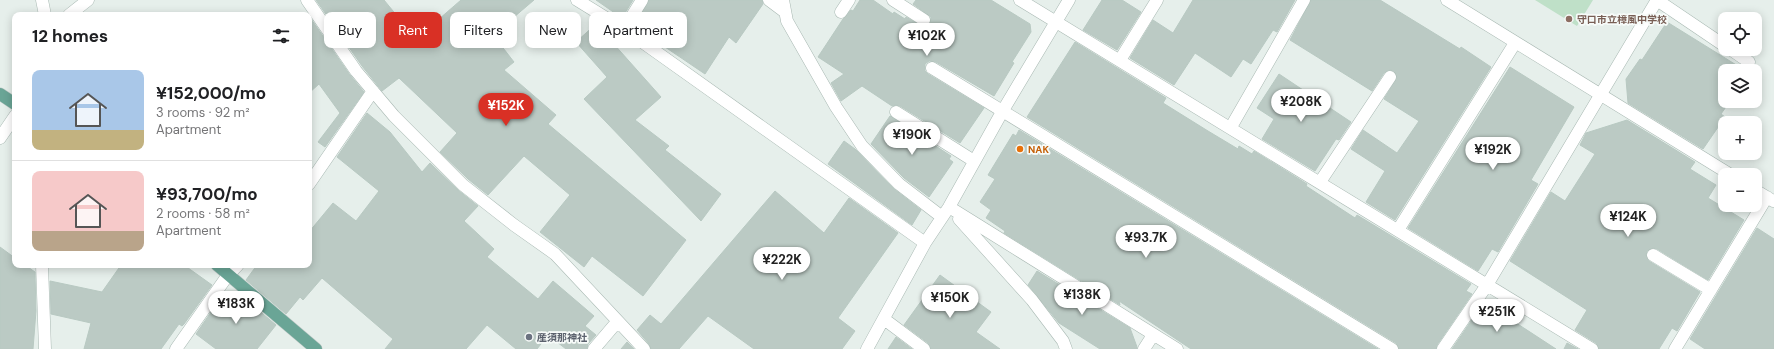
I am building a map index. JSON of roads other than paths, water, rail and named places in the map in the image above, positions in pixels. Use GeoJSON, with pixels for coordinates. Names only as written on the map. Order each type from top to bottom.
{"type":"FeatureCollection","features":[{"type":"Feature","properties":{"kind":"main road"},"geometry":{"type":"LineString","coordinates":[[0,94],[12,102]]}},
{"type":"Feature","properties":{"kind":"main road"},"geometry":{"type":"LineString","coordinates":[[220,268],[316,349]]}},
{"type":"Feature","properties":{"kind":"street"},"geometry":{"type":"LineString","coordinates":[[42,0],[44,12]]}},
{"type":"Feature","properties":{"kind":"street"},"geometry":{"type":"LineString","coordinates":[[73,12],[88,0]]}},
{"type":"Feature","properties":{"kind":"street"},"geometry":{"type":"LineString","coordinates":[[307,0],[356,70],[394,116],[464,185],[514,225],[555,254],[617,322],[644,349]]}},
{"type":"Feature","properties":{"kind":"street"},"geometry":{"type":"LineString","coordinates":[[577,0],[596,12]]}},
{"type":"Feature","properties":{"kind":"street"},"geometry":{"type":"LineString","coordinates":[[635,12],[642,0]]}},
{"type":"Feature","properties":{"kind":"street"},"geometry":{"type":"LineString","coordinates":[[769,0],[784,6],[787,22],[836,107],[862,146],[899,184],[1176,349]]}},
{"type":"Feature","properties":{"kind":"street"},"geometry":{"type":"LineString","coordinates":[[841,12],[849,0]]}},
{"type":"Feature","properties":{"kind":"street"},"geometry":{"type":"LineString","coordinates":[[893,0],[924,20]]}},
{"type":"Feature","properties":{"kind":"street"},"geometry":{"type":"LineString","coordinates":[[1020,0],[1592,349]]}},
{"type":"Feature","properties":{"kind":"street"},"geometry":{"type":"LineString","coordinates":[[867,349],[925,243],[946,212],[1002,112],[1070,0]]}},
{"type":"Feature","properties":{"kind":"street"},"geometry":{"type":"LineString","coordinates":[[1120,60],[1157,0]]}},
{"type":"Feature","properties":{"kind":"street"},"geometry":{"type":"LineString","coordinates":[[1230,127],[1304,0]]}},
{"type":"Feature","properties":{"kind":"street"},"geometry":{"type":"LineString","coordinates":[[1447,0],[1720,168]]}},
{"type":"Feature","properties":{"kind":"street"},"geometry":{"type":"LineString","coordinates":[[1443,349],[1487,285],[1657,0],[1718,41]]}},
{"type":"Feature","properties":{"kind":"street"},"geometry":{"type":"LineString","coordinates":[[1398,230],[1515,43]]}},
{"type":"Feature","properties":{"kind":"street"},"geometry":{"type":"LineString","coordinates":[[651,48],[925,243]]}},
{"type":"Feature","properties":{"kind":"street"},"geometry":{"type":"LineString","coordinates":[[1741,56],[1750,62]]}},
{"type":"Feature","properties":{"kind":"street"},"geometry":{"type":"LineString","coordinates":[[932,68],[1392,349]]}},
{"type":"Feature","properties":{"kind":"street"},"geometry":{"type":"LineString","coordinates":[[1320,182],[1390,77]]}},
{"type":"Feature","properties":{"kind":"street"},"geometry":{"type":"LineString","coordinates":[[313,171],[373,91]]}},
{"type":"Feature","properties":{"kind":"street"},"geometry":{"type":"LineString","coordinates":[[896,112],[974,161]]}},
{"type":"Feature","properties":{"kind":"street"},"geometry":{"type":"LineString","coordinates":[[0,138],[12,120]]}},
{"type":"Feature","properties":{"kind":"street"},"geometry":{"type":"LineString","coordinates":[[1676,349],[1711,290],[1771,200],[1762,194]]}},
{"type":"Feature","properties":{"kind":"street"},"geometry":{"type":"LineString","coordinates":[[946,212],[1032,300],[1063,341],[1066,349]]}},
{"type":"Feature","properties":{"kind":"street"},"geometry":{"type":"LineString","coordinates":[[1653,255],[1711,290]]}},
{"type":"Feature","properties":{"kind":"street"},"geometry":{"type":"LineString","coordinates":[[42,268],[46,349]]}},
{"type":"Feature","properties":{"kind":"street"},"geometry":{"type":"LineString","coordinates":[[176,349],[228,275],[235,268]]}},
{"type":"Feature","properties":{"kind":"street"},"geometry":{"type":"LineString","coordinates":[[884,319],[924,349]]}},
{"type":"Feature","properties":{"kind":"street"},"geometry":{"type":"LineString","coordinates":[[594,349],[617,322]]}},
{"type":"Feature","properties":{"kind":"street"},"geometry":{"type":"LineString","coordinates":[[1144,349],[1153,335]]}},
{"type":"Feature","properties":{"kind":"place","name":"守口市立樟風中学校"},"geometry":{"type":"Point","coordinates":[1569,19]}},
{"type":"Feature","properties":{"kind":"place","name":"NAK"},"geometry":{"type":"Point","coordinates":[1020,149]}},
{"type":"Feature","properties":{"kind":"place","name":"産須那神社"},"geometry":{"type":"Point","coordinates":[529,337]}}]}
